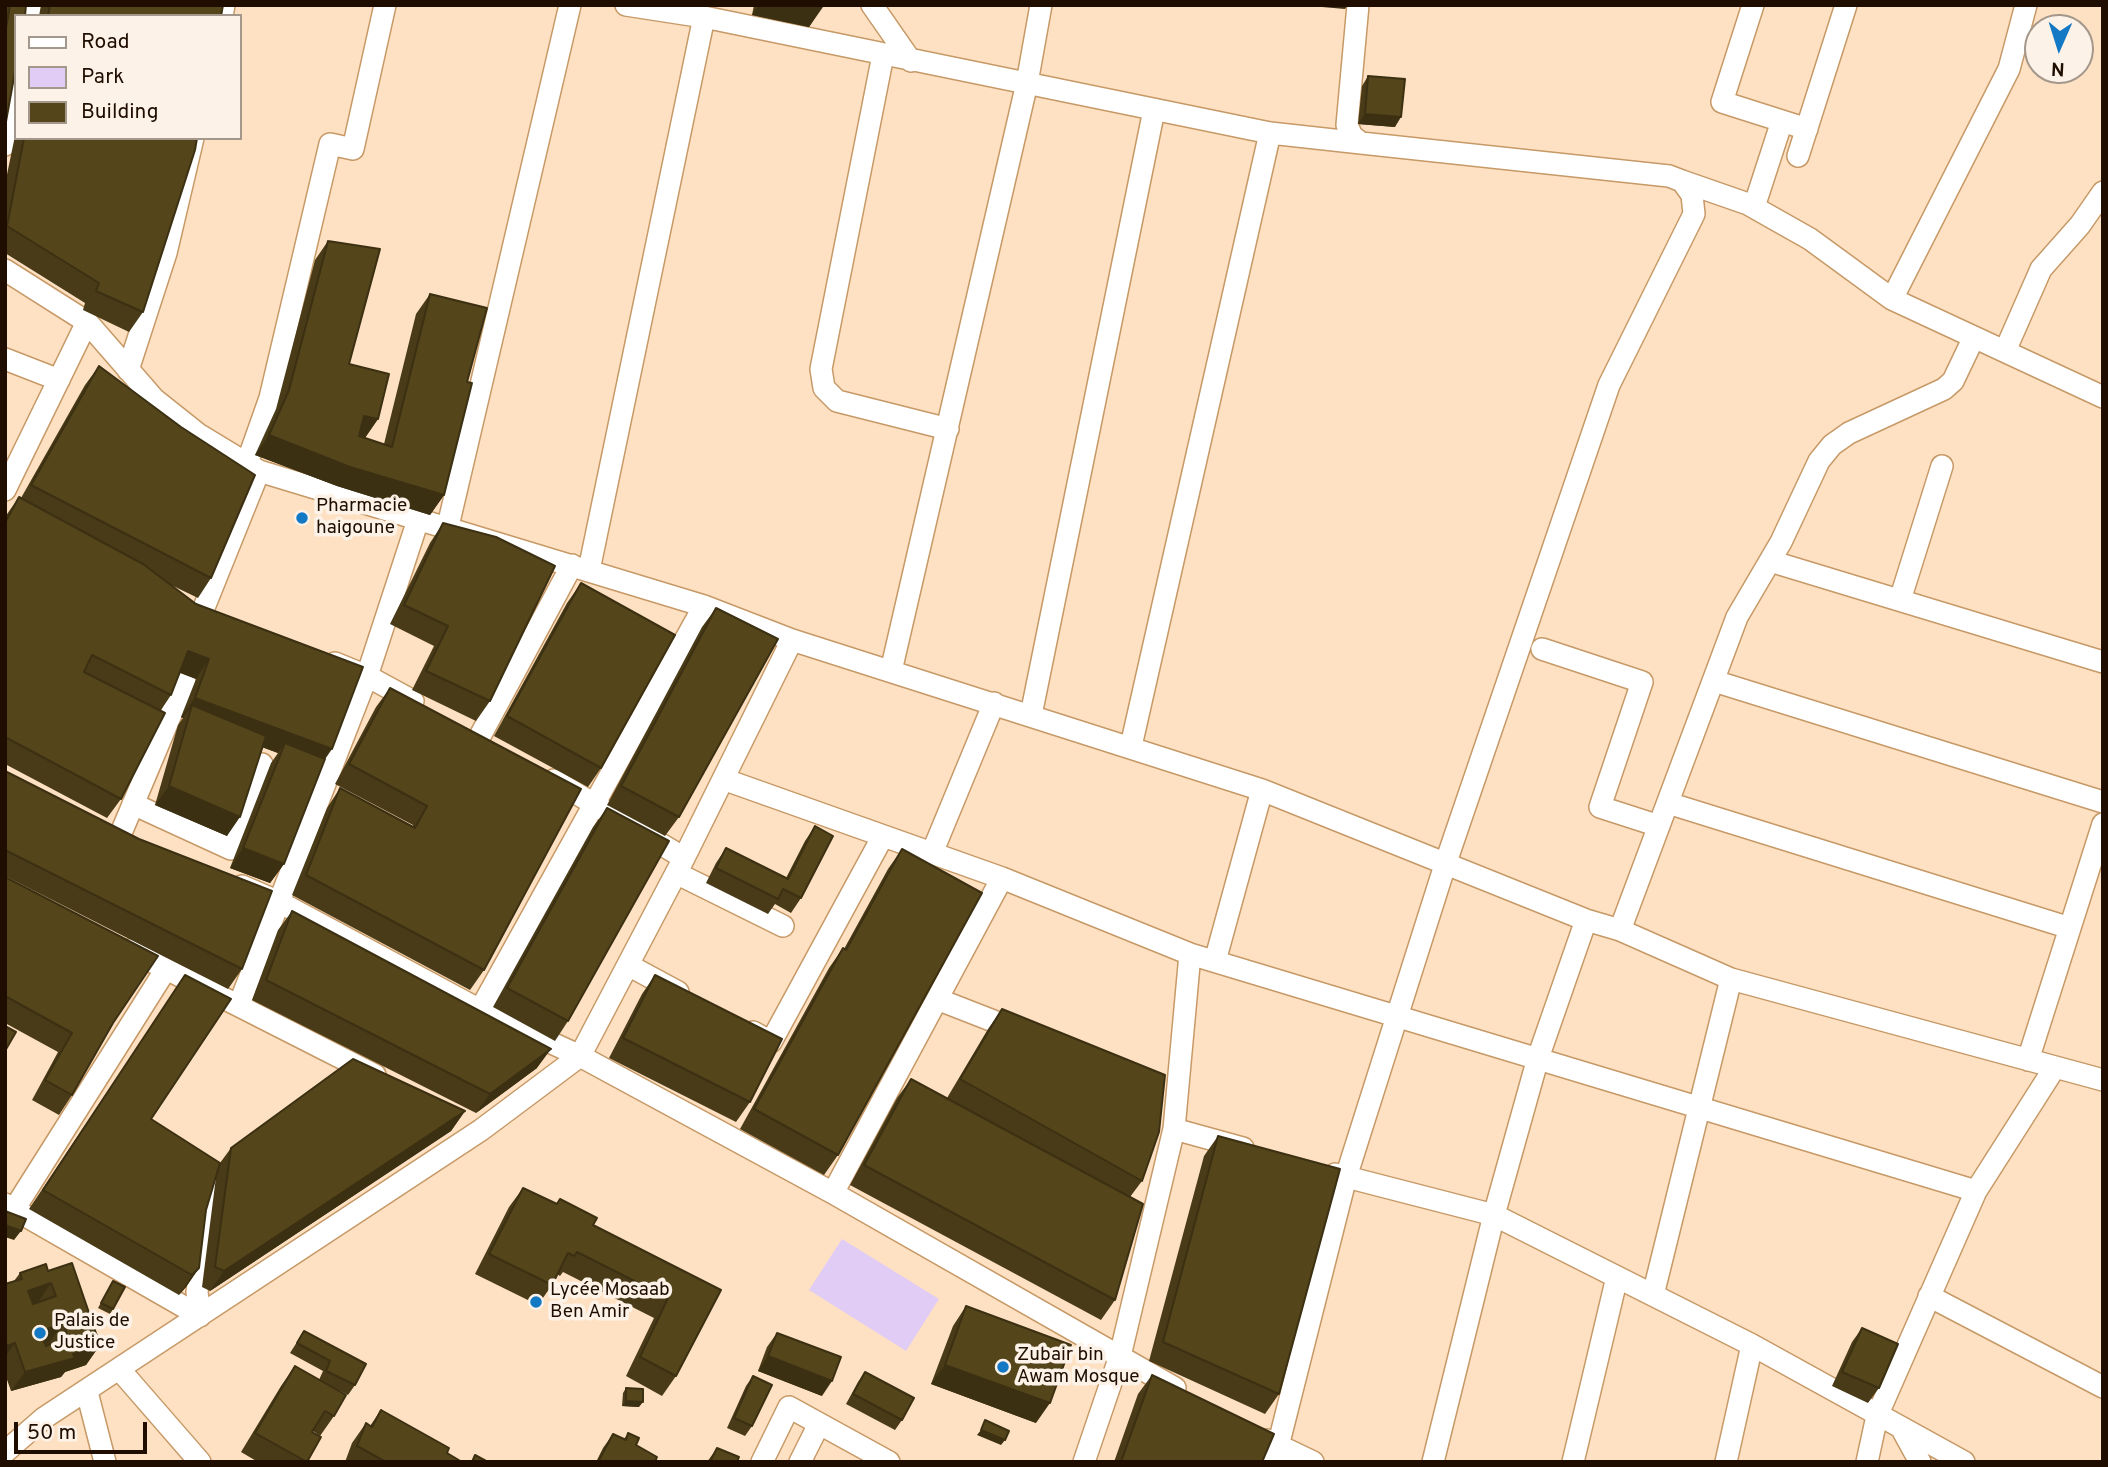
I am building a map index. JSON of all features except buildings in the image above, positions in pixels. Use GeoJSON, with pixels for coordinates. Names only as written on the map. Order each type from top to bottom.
{"type":"FeatureCollection","features":[{"type":"Feature","properties":{"kind":"street"},"geometry":{"type":"LineString","coordinates":[[204,610],[253,467],[330,144],[353,149],[385,5]]}},
{"type":"Feature","properties":{"kind":"street"},"geometry":{"type":"LineString","coordinates":[[448,526],[570,5]]}},
{"type":"Feature","properties":{"kind":"street"},"geometry":{"type":"LineString","coordinates":[[626,5],[704,17],[1270,133],[1669,176],[1754,207],[1810,239],[1892,299],[2103,397]]}},
{"type":"Feature","properties":{"kind":"street"},"geometry":{"type":"LineString","coordinates":[[872,5],[911,61]]}},
{"type":"Feature","properties":{"kind":"street"},"geometry":{"type":"LineString","coordinates":[[891,671],[1027,83],[1041,5]]}},
{"type":"Feature","properties":{"kind":"street"},"geometry":{"type":"LineString","coordinates":[[1358,5],[1347,125],[1352,136],[1361,143]]}},
{"type":"Feature","properties":{"kind":"street"},"geometry":{"type":"LineString","coordinates":[[1753,5],[1722,102],[1807,129]]}},
{"type":"Feature","properties":{"kind":"street"},"geometry":{"type":"LineString","coordinates":[[1798,156],[1846,5]]}},
{"type":"Feature","properties":{"kind":"street"},"geometry":{"type":"LineString","coordinates":[[1892,299],[2009,69],[2026,5]]}},
{"type":"Feature","properties":{"kind":"street"},"geometry":{"type":"LineString","coordinates":[[479,738],[562,584],[580,568],[704,17]]}},
{"type":"Feature","properties":{"kind":"street"},"geometry":{"type":"LineString","coordinates":[[883,55],[821,369],[824,388],[837,401],[948,429]]}},
{"type":"Feature","properties":{"kind":"street"},"geometry":{"type":"LineString","coordinates":[[5,145],[14,101]]}},
{"type":"Feature","properties":{"kind":"street"},"geometry":{"type":"LineString","coordinates":[[1031,715],[1154,110]]}},
{"type":"Feature","properties":{"kind":"street"},"geometry":{"type":"LineString","coordinates":[[1754,207],[1782,121]]}},
{"type":"Feature","properties":{"kind":"street"},"geometry":{"type":"LineString","coordinates":[[1131,746],[1270,133]]}},
{"type":"Feature","properties":{"kind":"street"},"geometry":{"type":"LineString","coordinates":[[128,370],[166,253],[193,140]]}},
{"type":"Feature","properties":{"kind":"street"},"geometry":{"type":"LineString","coordinates":[[1276,1454],[1346,1177],[1446,862],[1609,385],[1694,214],[1692,195],[1682,181]]}},
{"type":"Feature","properties":{"kind":"street"},"geometry":{"type":"LineString","coordinates":[[2006,351],[2041,269],[2103,192]]}},
{"type":"Feature","properties":{"kind":"street"},"geometry":{"type":"LineString","coordinates":[[5,270],[87,323],[154,400],[198,434],[253,467],[704,606],[792,640],[1262,790],[1586,920],[1620,930],[1731,979],[2103,1080]]}},
{"type":"Feature","properties":{"kind":"street"},"geometry":{"type":"LineString","coordinates":[[5,490],[87,323]]}},
{"type":"Feature","properties":{"kind":"street"},"geometry":{"type":"LineString","coordinates":[[1620,930],[1737,617],[1770,561],[1819,461],[1832,444],[1849,433],[1944,389],[1957,374],[1974,337]]}},
{"type":"Feature","properties":{"kind":"street"},"geometry":{"type":"LineString","coordinates":[[5,359],[59,380]]}},
{"type":"Feature","properties":{"kind":"street"},"geometry":{"type":"LineString","coordinates":[[1900,600],[1942,466]]}},
{"type":"Feature","properties":{"kind":"street"},"geometry":{"type":"LineString","coordinates":[[239,1004],[367,676],[418,520]]}},
{"type":"Feature","properties":{"kind":"street"},"geometry":{"type":"LineString","coordinates":[[1770,561],[2103,662]]}},
{"type":"Feature","properties":{"kind":"street"},"geometry":{"type":"LineString","coordinates":[[562,584],[585,597]]}},
{"type":"Feature","properties":{"kind":"street"},"geometry":{"type":"LineString","coordinates":[[180,597],[229,620]]}},
{"type":"Feature","properties":{"kind":"street"},"geometry":{"type":"LineString","coordinates":[[480,1010],[704,606]]}},
{"type":"Feature","properties":{"kind":"street"},"geometry":{"type":"LineString","coordinates":[[656,636],[680,649]]}},
{"type":"Feature","properties":{"kind":"street"},"geometry":{"type":"LineString","coordinates":[[5,1452],[44,1418],[481,1130],[580,1056],[680,866],[792,640]]}},
{"type":"Feature","properties":{"kind":"street"},"geometry":{"type":"LineString","coordinates":[[1542,649],[1642,682],[1600,807],[1659,827]]}},
{"type":"Feature","properties":{"kind":"street"},"geometry":{"type":"LineString","coordinates":[[317,656],[367,676],[434,713]]}},
{"type":"Feature","properties":{"kind":"street"},"geometry":{"type":"LineString","coordinates":[[121,833],[185,681]]}},
{"type":"Feature","properties":{"kind":"street"},"geometry":{"type":"LineString","coordinates":[[1714,681],[2103,802]]}},
{"type":"Feature","properties":{"kind":"street"},"geometry":{"type":"LineString","coordinates":[[932,853],[994,703]]}},
{"type":"Feature","properties":{"kind":"street"},"geometry":{"type":"LineString","coordinates":[[144,715],[166,727]]}},
{"type":"Feature","properties":{"kind":"street"},"geometry":{"type":"LineString","coordinates":[[457,726],[502,751]]}},
{"type":"Feature","properties":{"kind":"street"},"geometry":{"type":"LineString","coordinates":[[133,804],[231,849],[262,764]]}},
{"type":"Feature","properties":{"kind":"street"},"geometry":{"type":"LineString","coordinates":[[536,770],[594,802],[680,866],[783,926]]}},
{"type":"Feature","properties":{"kind":"street"},"geometry":{"type":"LineString","coordinates":[[723,779],[1002,878],[1190,954],[1976,1191]]}},
{"type":"Feature","properties":{"kind":"street"},"geometry":{"type":"LineString","coordinates":[[324,788],[346,801]]}},
{"type":"Feature","properties":{"kind":"street"},"geometry":{"type":"LineString","coordinates":[[1215,961],[1262,790]]}},
{"type":"Feature","properties":{"kind":"street"},"geometry":{"type":"LineString","coordinates":[[1668,803],[2070,928]]}},
{"type":"Feature","properties":{"kind":"street"},"geometry":{"type":"LineString","coordinates":[[98,821],[145,843]]}},
{"type":"Feature","properties":{"kind":"street"},"geometry":{"type":"LineString","coordinates":[[2028,1060],[2103,824]]}},
{"type":"Feature","properties":{"kind":"street"},"geometry":{"type":"LineString","coordinates":[[735,1023],[771,1042],[883,836]]}},
{"type":"Feature","properties":{"kind":"street"},"geometry":{"type":"LineString","coordinates":[[218,875],[279,902],[480,1010],[580,1056],[833,1193],[1188,1395]]}},
{"type":"Feature","properties":{"kind":"street"},"geometry":{"type":"LineString","coordinates":[[833,1193],[1002,878]]}},
{"type":"Feature","properties":{"kind":"street"},"geometry":{"type":"LineString","coordinates":[[1433,1462],[1494,1215],[1538,1058],[1586,920]]}},
{"type":"Feature","properties":{"kind":"street"},"geometry":{"type":"LineString","coordinates":[[104,938],[239,1004],[396,1086]]}},
{"type":"Feature","properties":{"kind":"street"},"geometry":{"type":"LineString","coordinates":[[1084,1462],[1120,1356],[1174,1129],[1190,954]]}},
{"type":"Feature","properties":{"kind":"street"},"geometry":{"type":"LineString","coordinates":[[628,965],[699,1004]]}},
{"type":"Feature","properties":{"kind":"street"},"geometry":{"type":"LineString","coordinates":[[166,969],[10,1206],[200,1316]]}},
{"type":"Feature","properties":{"kind":"street"},"geometry":{"type":"LineString","coordinates":[[1653,1295],[1731,979]]}},
{"type":"Feature","properties":{"kind":"street"},"geometry":{"type":"LineString","coordinates":[[937,999],[1038,1038]]}},
{"type":"Feature","properties":{"kind":"street"},"geometry":{"type":"LineString","coordinates":[[1867,1462],[1877,1416],[1976,1191],[2055,1067]]}},
{"type":"Feature","properties":{"kind":"street"},"geometry":{"type":"LineString","coordinates":[[893,1081],[916,1094]]}},
{"type":"Feature","properties":{"kind":"street"},"geometry":{"type":"LineString","coordinates":[[1152,1082],[1178,1092]]}},
{"type":"Feature","properties":{"kind":"street"},"geometry":{"type":"LineString","coordinates":[[457,1117],[481,1130]]}},
{"type":"Feature","properties":{"kind":"street"},"geometry":{"type":"LineString","coordinates":[[1174,1129],[1267,1155]]}},
{"type":"Feature","properties":{"kind":"street"},"geometry":{"type":"LineString","coordinates":[[1319,1170],[1494,1215],[1752,1345],[1903,1431],[1964,1462]]}},
{"type":"Feature","properties":{"kind":"street"},"geometry":{"type":"LineString","coordinates":[[200,1316],[197,1292],[201,1243],[212,1176]]}},
{"type":"Feature","properties":{"kind":"street"},"geometry":{"type":"LineString","coordinates":[[1128,1210],[1152,1223]]}},
{"type":"Feature","properties":{"kind":"street"},"geometry":{"type":"LineString","coordinates":[[1573,1462],[1617,1276]]}},
{"type":"Feature","properties":{"kind":"street"},"geometry":{"type":"LineString","coordinates":[[1929,1296],[2103,1387]]}},
{"type":"Feature","properties":{"kind":"street"},"geometry":{"type":"LineString","coordinates":[[1726,1462],[1752,1345]]}},
{"type":"Feature","properties":{"kind":"street"},"geometry":{"type":"LineString","coordinates":[[120,1370],[200,1462]]}},
{"type":"Feature","properties":{"kind":"street"},"geometry":{"type":"LineString","coordinates":[[87,1392],[105,1462]]}},
{"type":"Feature","properties":{"kind":"street"},"geometry":{"type":"LineString","coordinates":[[762,1462],[789,1407],[888,1462]]}},
{"type":"Feature","properties":{"kind":"street"},"geometry":{"type":"LineString","coordinates":[[5,1432],[44,1418]]}},
{"type":"Feature","properties":{"kind":"street"},"geometry":{"type":"LineString","coordinates":[[800,1462],[819,1424]]}},
{"type":"Feature","properties":{"kind":"street"},"geometry":{"type":"LineString","coordinates":[[1245,1427],[1276,1454],[1313,1462]]}},
{"type":"Feature","properties":{"kind":"street"},"geometry":{"type":"LineString","coordinates":[[1903,1431],[1920,1462]]}},
{"type":"Feature","properties":{"kind":"green space"},"geometry":{"type":"Polygon","coordinates":[[[842,1239],[939,1299],[906,1351],[809,1290],[842,1239]]]}},
{"type":"Feature","properties":{"kind":"place","name":"Pharmacie haigoune"},"geometry":{"type":"Point","coordinates":[302,518]}},
{"type":"Feature","properties":{"kind":"place","name":"Lycée Mosaab Ben Amir"},"geometry":{"type":"Point","coordinates":[536,1302]}},
{"type":"Feature","properties":{"kind":"place","name":"Palais de Justice"},"geometry":{"type":"Point","coordinates":[40,1333]}},
{"type":"Feature","properties":{"kind":"place","name":"Zubair bin Awam Mosque"},"geometry":{"type":"Point","coordinates":[1003,1367]}}]}
